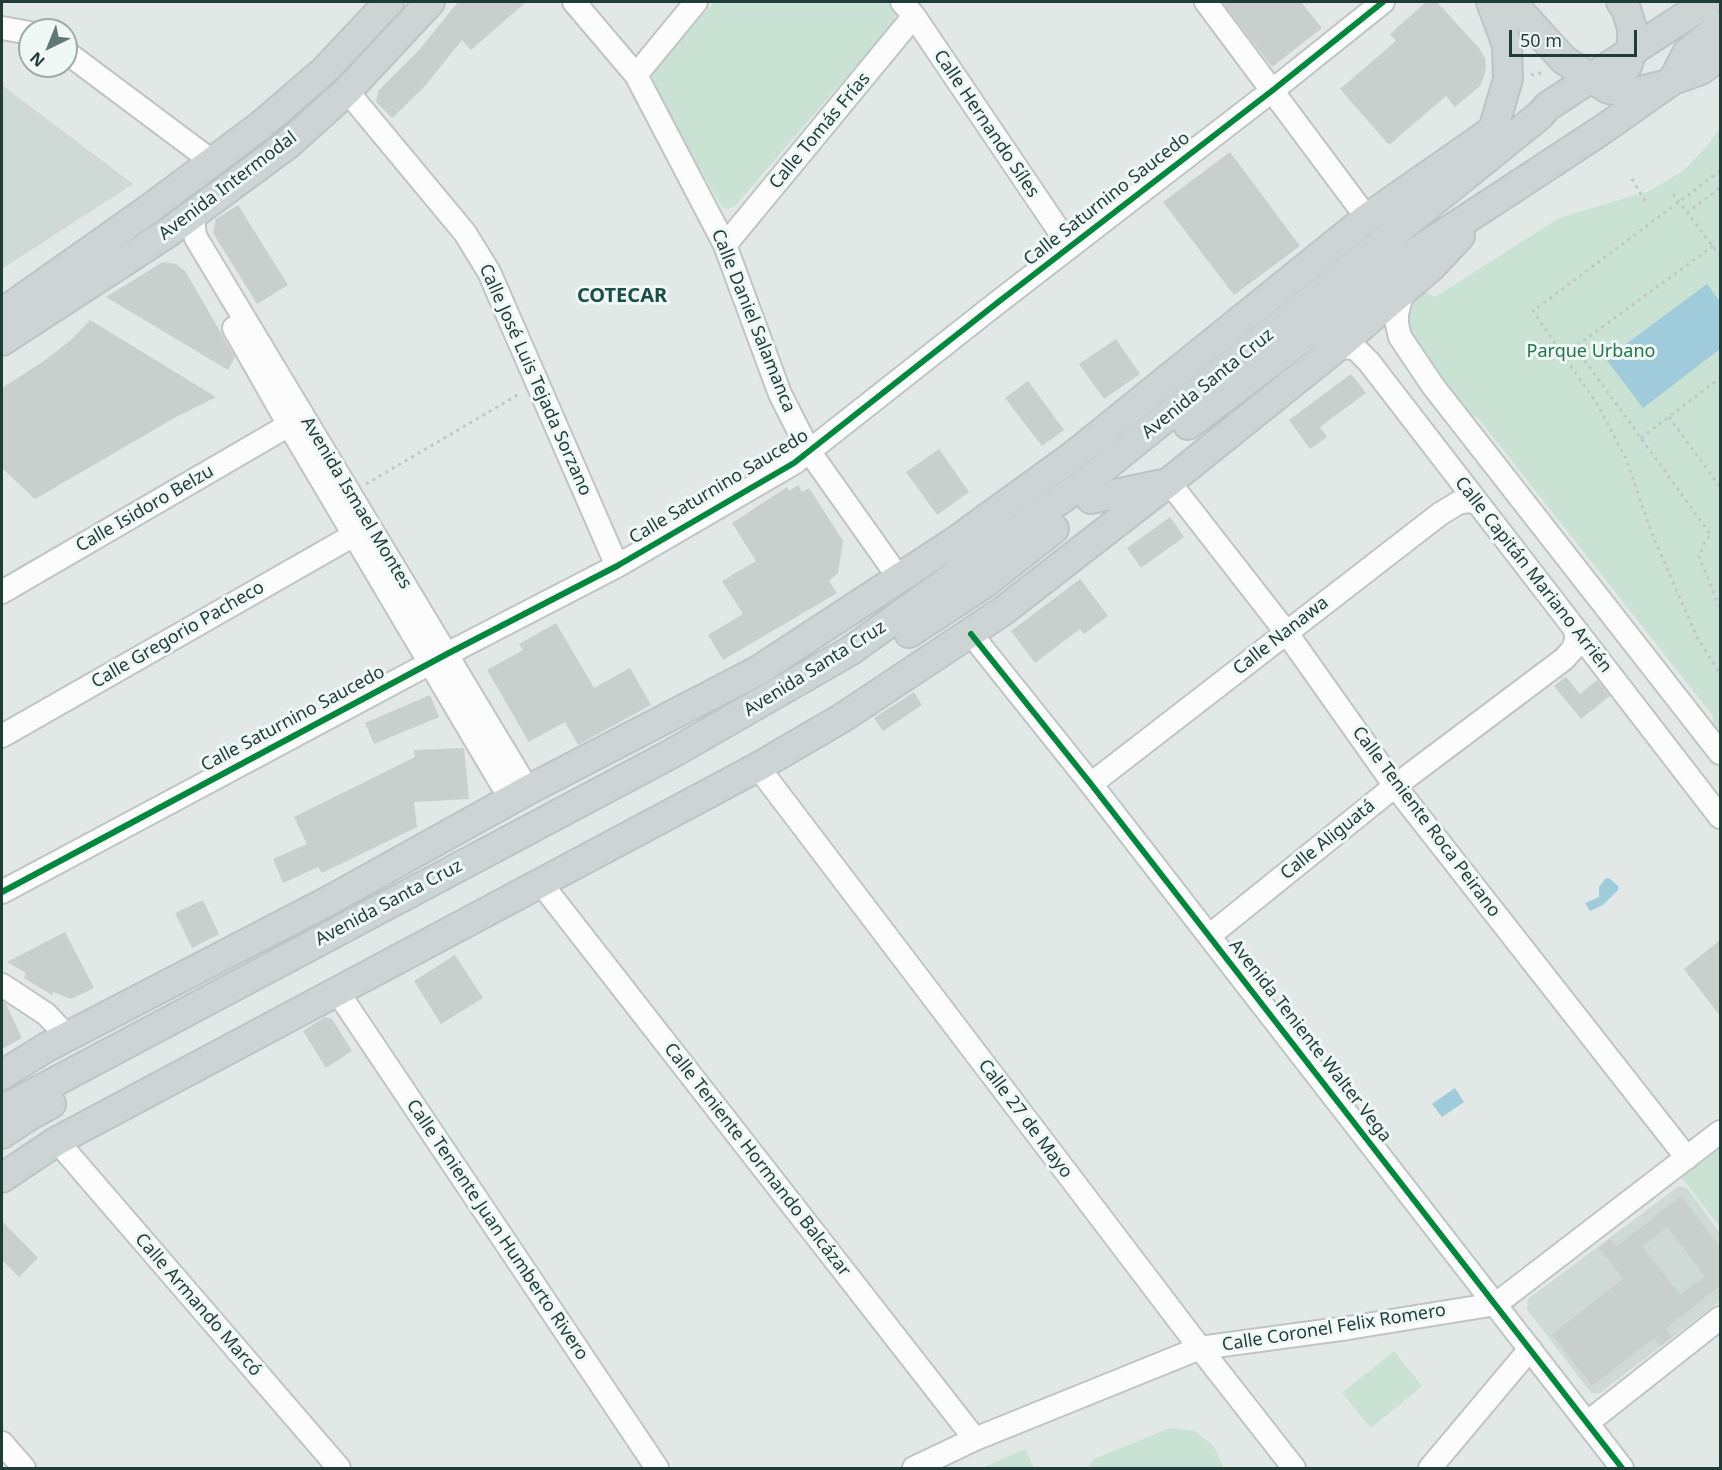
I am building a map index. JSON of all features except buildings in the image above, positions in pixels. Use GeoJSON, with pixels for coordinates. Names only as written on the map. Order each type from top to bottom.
{"type":"FeatureCollection","features":[{"type":"Feature","properties":{"kind":"main road","name":"Avenida Intermodal"},"geometry":{"type":"LineString","coordinates":[[2,313],[260,126],[325,70],[389,2]]}},
{"type":"Feature","properties":{"kind":"main road","name":"Avenida Intermodal"},"geometry":{"type":"LineString","coordinates":[[2,341],[194,214],[287,145],[347,91],[430,2]]}},
{"type":"Feature","properties":{"kind":"main road"},"geometry":{"type":"LineString","coordinates":[[1478,164],[1493,130],[1508,79],[1506,45],[1491,2]]}},
{"type":"Feature","properties":{"kind":"main road"},"geometry":{"type":"LineString","coordinates":[[1511,2],[1564,60],[1603,85],[1633,93],[1670,82]]}},
{"type":"Feature","properties":{"kind":"main road"},"geometry":{"type":"LineString","coordinates":[[1621,2],[1626,9],[1632,28],[1632,52]]}},
{"type":"Feature","properties":{"kind":"main road","name":"Avenida Santa Cruz"},"geometry":{"type":"LineString","coordinates":[[1668,28],[1685,2]]}},
{"type":"Feature","properties":{"kind":"main road","name":"Avenida Santa Cruz"},"geometry":{"type":"LineString","coordinates":[[2,1075],[68,1037],[284,925],[520,795],[759,670],[954,542],[1074,455],[1367,218],[1493,130],[1603,85],[1632,52],[1707,2]]}},
{"type":"Feature","properties":{"kind":"main road","name":"Avenida Santa Cruz"},"geometry":{"type":"LineString","coordinates":[[1670,82],[1687,52],[1720,26]]}},
{"type":"Feature","properties":{"kind":"main road","name":"Avenida Santa Cruz"},"geometry":{"type":"LineString","coordinates":[[2,1134],[28,1116],[732,741],[858,667],[984,584],[1413,254],[1670,82],[1701,70],[1720,55]]}},
{"type":"Feature","properties":{"kind":"main road"},"geometry":{"type":"LineString","coordinates":[[1571,150],[1603,85]]}},
{"type":"Feature","properties":{"kind":"main road","name":"Avenida Santa Cruz"},"geometry":{"type":"LineString","coordinates":[[2,1110],[671,754],[850,651],[1092,477],[1539,116],[1548,106]]}},
{"type":"Feature","properties":{"kind":"main road","name":"Avenida Santa Cruz"},"geometry":{"type":"LineString","coordinates":[[2,1178],[57,1141],[758,767],[842,718],[971,634],[1169,482],[1337,347],[1432,267],[1490,203]]}},
{"type":"Feature","properties":{"kind":"main road"},"geometry":{"type":"LineString","coordinates":[[1074,455],[1175,411]]}},
{"type":"Feature","properties":{"kind":"main road"},"geometry":{"type":"LineString","coordinates":[[1092,499],[1169,482]]}},
{"type":"Feature","properties":{"kind":"street","name":"Calle Daniel Salamanca"},"geometry":{"type":"LineString","coordinates":[[574,2],[636,75],[725,245],[780,394],[809,451],[899,578]]}},
{"type":"Feature","properties":{"kind":"street"},"geometry":{"type":"LineString","coordinates":[[636,75],[696,2]]}},
{"type":"Feature","properties":{"kind":"street"},"geometry":{"type":"LineString","coordinates":[[1206,2],[1274,90],[1367,218]]}},
{"type":"Feature","properties":{"kind":"street","name":"Calle Saturnino Saucedo"},"geometry":{"type":"LineString","coordinates":[[2,892],[438,658],[617,566],[794,463],[1274,90],[1383,2]]}},
{"type":"Feature","properties":{"kind":"street","name":"Calle Tomás Frías"},"geometry":{"type":"LineString","coordinates":[[725,245],[908,9]]}},
{"type":"Feature","properties":{"kind":"street","name":"Calle Hernando Síles"},"geometry":{"type":"LineString","coordinates":[[908,9],[1070,247]]}},
{"type":"Feature","properties":{"kind":"street"},"geometry":{"type":"LineString","coordinates":[[2,28],[18,31]]}},
{"type":"Feature","properties":{"kind":"street"},"geometry":{"type":"LineString","coordinates":[[78,61],[213,162]]}},
{"type":"Feature","properties":{"kind":"street","name":"Calle José Luis Tejada Sorzano"},"geometry":{"type":"LineString","coordinates":[[347,91],[465,233],[489,272],[617,566]]}},
{"type":"Feature","properties":{"kind":"street","name":"Avenida Ismael Montes"},"geometry":{"type":"LineString","coordinates":[[194,214],[196,238],[351,493],[438,658],[520,795]]}},
{"type":"Feature","properties":{"kind":"street","name":"Avenida Ismael Montes"},"geometry":{"type":"LineString","coordinates":[[169,231],[186,244],[354,535],[438,658]]}},
{"type":"Feature","properties":{"kind":"street","name":"Calle Capitán Mariano Arrién"},"geometry":{"type":"LineString","coordinates":[[1403,290],[1396,324],[1400,337],[1433,386],[1720,753]]}},
{"type":"Feature","properties":{"kind":"street","name":"Calle Capitán Mariano Arrién"},"geometry":{"type":"LineString","coordinates":[[1337,347],[1355,348],[1369,362],[1720,817]]}},
{"type":"Feature","properties":{"kind":"street"},"geometry":{"type":"LineString","coordinates":[[1404,408],[1433,386]]}},
{"type":"Feature","properties":{"kind":"street","name":"Calle Isidoro Belzu"},"geometry":{"type":"LineString","coordinates":[[2,592],[289,425]]}},
{"type":"Feature","properties":{"kind":"street","name":"Calle Teniente Roca Peirano"},"geometry":{"type":"LineString","coordinates":[[1169,482],[1286,632],[1395,786],[1687,1158]]}},
{"type":"Feature","properties":{"kind":"street","name":"Calle Nanawa"},"geometry":{"type":"LineString","coordinates":[[1091,784],[1440,514],[1458,503],[1468,501],[1477,503]]}},
{"type":"Feature","properties":{"kind":"street","name":"Calle Gregorio Pacheco"},"geometry":{"type":"LineString","coordinates":[[2,736],[354,535]]}},
{"type":"Feature","properties":{"kind":"street","name":"Calle Aliguatá"},"geometry":{"type":"LineString","coordinates":[[1209,936],[1395,786],[1564,659],[1573,649],[1577,637],[1574,628]]}},
{"type":"Feature","properties":{"kind":"street","name":"Avenida Teniente Walter Vega"},"geometry":{"type":"LineString","coordinates":[[971,634],[1091,784],[1622,1468]]}},
{"type":"Feature","properties":{"kind":"street","name":"Calle 27 de Mayo"},"geometry":{"type":"LineString","coordinates":[[758,767],[1294,1468]]}},
{"type":"Feature","properties":{"kind":"street","name":"Calle Teniente Hormando Balcázar"},"geometry":{"type":"LineString","coordinates":[[540,882],[975,1439]]}},
{"type":"Feature","properties":{"kind":"street"},"geometry":{"type":"LineString","coordinates":[[2,985],[46,1014],[68,1037]]}},
{"type":"Feature","properties":{"kind":"street","name":"Calle Teniente Juan Humberto Rivero"},"geometry":{"type":"LineString","coordinates":[[337,990],[657,1468]]}},
{"type":"Feature","properties":{"kind":"street","name":"Calle Coronel Felix Romero"},"geometry":{"type":"LineString","coordinates":[[928,1466],[975,1439],[1200,1348],[1348,1328],[1496,1304],[1720,1132]]}},
{"type":"Feature","properties":{"kind":"street","name":"Calle Armando Marcó"},"geometry":{"type":"LineString","coordinates":[[57,1141],[339,1468]]}},
{"type":"Feature","properties":{"kind":"street"},"geometry":{"type":"LineString","coordinates":[[1587,1423],[1720,1318]]}},
{"type":"Feature","properties":{"kind":"street"},"geometry":{"type":"LineString","coordinates":[[1430,1468],[1530,1348]]}},
{"type":"Feature","properties":{"kind":"street"},"geometry":{"type":"LineString","coordinates":[[2,1443],[24,1468]]}},
{"type":"Feature","properties":{"kind":"path"},"geometry":{"type":"LineString","coordinates":[[1720,171],[1533,310],[1605,418],[1626,459],[1652,534],[1697,637],[1720,674]]}},
{"type":"Feature","properties":{"kind":"path"},"geometry":{"type":"LineString","coordinates":[[1632,179],[1647,204]]}},
{"type":"Feature","properties":{"kind":"path"},"geometry":{"type":"LineString","coordinates":[[1687,213],[1720,188]]}},
{"type":"Feature","properties":{"kind":"path"},"geometry":{"type":"LineString","coordinates":[[1672,194],[1720,256]]}},
{"type":"Feature","properties":{"kind":"path"},"geometry":{"type":"LineString","coordinates":[[1713,246],[1575,347],[1711,535],[1705,541],[1699,557],[1720,608]]}},
{"type":"Feature","properties":{"kind":"path"},"geometry":{"type":"LineString","coordinates":[[1641,438],[1720,378]]}},
{"type":"Feature","properties":{"kind":"path"},"geometry":{"type":"LineString","coordinates":[[351,493],[538,383]]}},
{"type":"Feature","properties":{"kind":"path"},"geometry":{"type":"LineString","coordinates":[[1670,417],[1720,487]]}},
{"type":"Feature","properties":{"kind":"shaded area"},"geometry":{"type":"Polygon","coordinates":[[[2,85],[133,184],[2,269],[2,85]]]}},
{"type":"Feature","properties":{"kind":"shaded area"},"geometry":{"type":"Polygon","coordinates":[[[1679,1186],[1687,1188],[1720,1233],[1720,1301],[1600,1393],[1591,1393],[1527,1309],[1528,1299],[1679,1186]]]}},
{"type":"Feature","properties":{"kind":"green space"},"geometry":{"type":"Polygon","coordinates":[[[714,2],[892,2],[898,10],[892,24],[735,206],[728,209],[722,207],[654,89],[652,73],[714,2]]]}},
{"type":"Feature","properties":{"kind":"green space","name":"Parque Urbano"},"geometry":{"type":"Polygon","coordinates":[[[1720,128],[1720,739],[1713,729],[1713,716],[1478,418],[1456,407],[1407,339],[1405,320],[1409,301],[1422,290],[1435,297],[1559,218],[1649,191],[1683,171],[1707,146],[1720,128]]]}},
{"type":"Feature","properties":{"kind":"green space"},"geometry":{"type":"Polygon","coordinates":[[[1720,1140],[1720,1227],[1678,1173],[1720,1140]]]}},
{"type":"Feature","properties":{"kind":"green space"},"geometry":{"type":"Polygon","coordinates":[[[1394,1351],[1422,1386],[1371,1428],[1342,1393],[1394,1351]]]}},
{"type":"Feature","properties":{"kind":"green space"},"geometry":{"type":"Polygon","coordinates":[[[1170,1428],[1195,1431],[1214,1446],[1224,1468],[1087,1468],[1094,1459],[1170,1428]]]}},
{"type":"Feature","properties":{"kind":"green space"},"geometry":{"type":"Polygon","coordinates":[[[1025,1449],[1034,1468],[982,1468],[1025,1449]]]}},
{"type":"Feature","properties":{"kind":"water"},"geometry":{"type":"Polygon","coordinates":[[[1707,284],[1720,302],[1720,349],[1643,408],[1606,359],[1707,284]]]}},
{"type":"Feature","properties":{"kind":"water"},"geometry":{"type":"Polygon","coordinates":[[[1609,878],[1618,886],[1618,890],[1603,905],[1590,911],[1585,903],[1599,897],[1599,887],[1605,879],[1609,878]]]}},
{"type":"Feature","properties":{"kind":"water"},"geometry":{"type":"Polygon","coordinates":[[[1455,1088],[1464,1102],[1442,1117],[1432,1104],[1455,1088]]]}},
{"type":"Feature","properties":{"kind":"cycle path"},"geometry":{"type":"LineString","coordinates":[[2,892],[447,654],[617,566],[794,463],[1383,2]]}},
{"type":"Feature","properties":{"kind":"cycle path"},"geometry":{"type":"LineString","coordinates":[[971,634],[1091,784],[1622,1468]]}},
{"type":"Feature","properties":{"kind":"district","name":"COTECAR"},"geometry":{"type":"Point","coordinates":[622,296]}}]}
